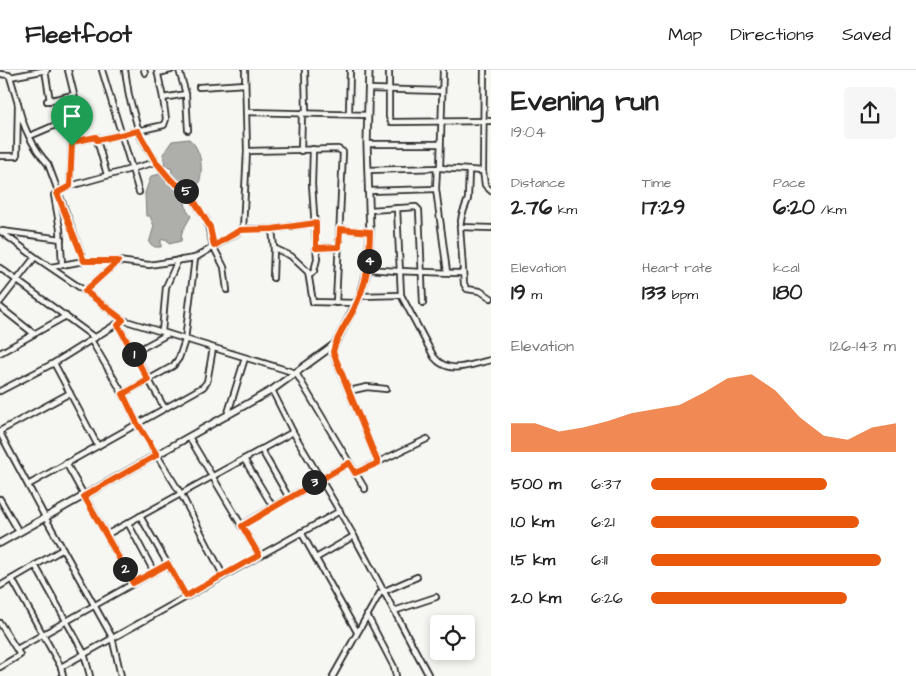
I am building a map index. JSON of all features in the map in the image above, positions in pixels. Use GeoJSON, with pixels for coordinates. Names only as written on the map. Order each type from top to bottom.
{"type":"FeatureCollection","features":[{"type":"Feature","properties":{"kind":"street"},"geometry":{"type":"LineString","coordinates":[[0,74],[46,70],[49,101],[73,95]]}},
{"type":"Feature","properties":{"kind":"street"},"geometry":{"type":"LineString","coordinates":[[30,136],[79,114],[68,70]]}},
{"type":"Feature","properties":{"kind":"street"},"geometry":{"type":"LineString","coordinates":[[102,70],[139,192]]}},
{"type":"Feature","properties":{"kind":"street"},"geometry":{"type":"LineString","coordinates":[[125,70],[129,96],[138,131],[156,162],[171,180],[188,192],[207,221],[214,246],[224,267],[227,290]]}},
{"type":"Feature","properties":{"kind":"street"},"geometry":{"type":"LineString","coordinates":[[97,140],[164,124],[166,119],[158,71],[171,70]]}},
{"type":"Feature","properties":{"kind":"street"},"geometry":{"type":"LineString","coordinates":[[179,70],[186,94],[188,130]]}},
{"type":"Feature","properties":{"kind":"street"},"geometry":{"type":"LineString","coordinates":[[242,229],[247,151],[244,70]]}},
{"type":"Feature","properties":{"kind":"street"},"geometry":{"type":"LineString","coordinates":[[300,151],[304,113],[305,70]]}},
{"type":"Feature","properties":{"kind":"street"},"geometry":{"type":"LineString","coordinates":[[349,114],[350,70]]}},
{"type":"Feature","properties":{"kind":"street"},"geometry":{"type":"LineString","coordinates":[[369,70],[367,144],[370,232],[368,268],[360,296],[335,344],[333,352],[378,463]]}},
{"type":"Feature","properties":{"kind":"street"},"geometry":{"type":"LineString","coordinates":[[390,70],[389,120],[391,122],[491,121]]}},
{"type":"Feature","properties":{"kind":"street"},"geometry":{"type":"LineString","coordinates":[[442,70],[442,121],[436,189],[447,272]]}},
{"type":"Feature","properties":{"kind":"street"},"geometry":{"type":"LineString","coordinates":[[484,70],[484,171],[485,185],[491,191]]}},
{"type":"Feature","properties":{"kind":"street"},"geometry":{"type":"LineString","coordinates":[[9,74],[20,116],[40,155],[48,164],[57,193],[84,261]]}},
{"type":"Feature","properties":{"kind":"street"},"geometry":{"type":"LineString","coordinates":[[199,86],[245,84]]}},
{"type":"Feature","properties":{"kind":"street"},"geometry":{"type":"LineString","coordinates":[[369,89],[442,91]]}},
{"type":"Feature","properties":{"kind":"street"},"geometry":{"type":"LineString","coordinates":[[163,98],[186,94]]}},
{"type":"Feature","properties":{"kind":"street"},"geometry":{"type":"LineString","coordinates":[[0,156],[17,156],[18,104]]}},
{"type":"Feature","properties":{"kind":"street"},"geometry":{"type":"LineString","coordinates":[[246,112],[368,115]]}},
{"type":"Feature","properties":{"kind":"street"},"geometry":{"type":"LineString","coordinates":[[70,119],[72,142],[70,186]]}},
{"type":"Feature","properties":{"kind":"street"},"geometry":{"type":"LineString","coordinates":[[72,142],[96,137],[107,175]]}},
{"type":"Feature","properties":{"kind":"street"},"geometry":{"type":"LineString","coordinates":[[367,144],[440,144]]}},
{"type":"Feature","properties":{"kind":"street"},"geometry":{"type":"LineString","coordinates":[[313,149],[312,184],[316,223],[316,248],[315,268],[310,275],[309,282],[313,302],[356,303]]}},
{"type":"Feature","properties":{"kind":"street"},"geometry":{"type":"LineString","coordinates":[[247,151],[338,149],[343,152],[336,303]]}},
{"type":"Feature","properties":{"kind":"street"},"geometry":{"type":"LineString","coordinates":[[62,265],[61,239],[54,195],[70,186],[156,162]]}},
{"type":"Feature","properties":{"kind":"street"},"geometry":{"type":"LineString","coordinates":[[484,166],[491,166]]}},
{"type":"Feature","properties":{"kind":"street"},"geometry":{"type":"LineString","coordinates":[[368,170],[439,168],[484,171]]}},
{"type":"Feature","properties":{"kind":"street"},"geometry":{"type":"LineString","coordinates":[[469,170],[468,199],[460,227],[463,273],[466,289],[481,291],[491,298]]}},
{"type":"Feature","properties":{"kind":"street"},"geometry":{"type":"LineString","coordinates":[[368,191],[436,189]]}},
{"type":"Feature","properties":{"kind":"street"},"geometry":{"type":"LineString","coordinates":[[370,210],[397,208],[416,208],[419,210],[423,303]]}},
{"type":"Feature","properties":{"kind":"street"},"geometry":{"type":"LineString","coordinates":[[397,208],[401,294],[421,334],[440,364],[453,368],[491,360]]}},
{"type":"Feature","properties":{"kind":"street"},"geometry":{"type":"LineString","coordinates":[[51,267],[84,261],[118,261],[149,265],[195,258],[242,229],[272,229],[316,223]]}},
{"type":"Feature","properties":{"kind":"street"},"geometry":{"type":"LineString","coordinates":[[460,227],[491,228]]}},
{"type":"Feature","properties":{"kind":"street"},"geometry":{"type":"LineString","coordinates":[[272,229],[274,248],[272,278]]}},
{"type":"Feature","properties":{"kind":"street"},"geometry":{"type":"LineString","coordinates":[[340,229],[370,232]]}},
{"type":"Feature","properties":{"kind":"street"},"geometry":{"type":"LineString","coordinates":[[0,231],[61,239]]}},
{"type":"Feature","properties":{"kind":"street"},"geometry":{"type":"LineString","coordinates":[[0,231],[123,320],[296,373],[365,489]]}},
{"type":"Feature","properties":{"kind":"street"},"geometry":{"type":"LineString","coordinates":[[316,248],[339,247]]}},
{"type":"Feature","properties":{"kind":"street"},"geometry":{"type":"LineString","coordinates":[[274,248],[291,256],[310,275]]}},
{"type":"Feature","properties":{"kind":"street"},"geometry":{"type":"LineString","coordinates":[[0,302],[35,257]]}},
{"type":"Feature","properties":{"kind":"street"},"geometry":{"type":"LineString","coordinates":[[123,394],[176,363],[185,340],[195,258]]}},
{"type":"Feature","properties":{"kind":"street"},"geometry":{"type":"LineString","coordinates":[[165,333],[166,287],[178,260]]}},
{"type":"Feature","properties":{"kind":"street"},"geometry":{"type":"LineString","coordinates":[[85,291],[118,261]]}},
{"type":"Feature","properties":{"kind":"street"},"geometry":{"type":"LineString","coordinates":[[0,268],[66,316],[93,339],[137,423],[180,494],[223,575]]}},
{"type":"Feature","properties":{"kind":"street"},"geometry":{"type":"LineString","coordinates":[[368,268],[400,272],[463,273]]}},
{"type":"Feature","properties":{"kind":"street"},"geometry":{"type":"LineString","coordinates":[[360,296],[401,294]]}},
{"type":"Feature","properties":{"kind":"street"},"geometry":{"type":"LineString","coordinates":[[0,307],[33,333]]}},
{"type":"Feature","properties":{"kind":"street"},"geometry":{"type":"LineString","coordinates":[[0,352],[66,316]]}},
{"type":"Feature","properties":{"kind":"street"},"geometry":{"type":"LineString","coordinates":[[0,391],[54,363],[118,325],[123,320]]}},
{"type":"Feature","properties":{"kind":"street"},"geometry":{"type":"LineString","coordinates":[[118,325],[164,407]]}},
{"type":"Feature","properties":{"kind":"street"},"geometry":{"type":"LineString","coordinates":[[134,353],[165,333]]}},
{"type":"Feature","properties":{"kind":"street"},"geometry":{"type":"LineString","coordinates":[[0,543],[272,390],[335,344]]}},
{"type":"Feature","properties":{"kind":"street"},"geometry":{"type":"LineString","coordinates":[[28,485],[206,385],[213,348]]}},
{"type":"Feature","properties":{"kind":"street"},"geometry":{"type":"LineString","coordinates":[[227,416],[244,358]]}},
{"type":"Feature","properties":{"kind":"street"},"geometry":{"type":"LineString","coordinates":[[54,363],[98,446]]}},
{"type":"Feature","properties":{"kind":"street"},"geometry":{"type":"LineString","coordinates":[[349,391],[367,386],[386,389]]}},
{"type":"Feature","properties":{"kind":"street"},"geometry":{"type":"LineString","coordinates":[[272,390],[293,432],[354,536],[429,676]]}},
{"type":"Feature","properties":{"kind":"street"},"geometry":{"type":"LineString","coordinates":[[70,393],[0,432],[44,517],[112,637],[121,676]]}},
{"type":"Feature","properties":{"kind":"street"},"geometry":{"type":"LineString","coordinates":[[106,535],[293,432]]}},
{"type":"Feature","properties":{"kind":"street"},"geometry":{"type":"LineString","coordinates":[[189,438],[259,555]]}},
{"type":"Feature","properties":{"kind":"street"},"geometry":{"type":"LineString","coordinates":[[355,473],[427,440]]}},
{"type":"Feature","properties":{"kind":"street"},"geometry":{"type":"LineString","coordinates":[[261,449],[289,498]]}},
{"type":"Feature","properties":{"kind":"street"},"geometry":{"type":"LineString","coordinates":[[244,459],[274,507]]}},
{"type":"Feature","properties":{"kind":"street"},"geometry":{"type":"LineString","coordinates":[[66,463],[133,583]]}},
{"type":"Feature","properties":{"kind":"street"},"geometry":{"type":"LineString","coordinates":[[242,526],[349,463]]}},
{"type":"Feature","properties":{"kind":"street"},"geometry":{"type":"LineString","coordinates":[[0,500],[19,532]]}},
{"type":"Feature","properties":{"kind":"street"},"geometry":{"type":"LineString","coordinates":[[61,667],[340,511]]}},
{"type":"Feature","properties":{"kind":"street"},"geometry":{"type":"LineString","coordinates":[[140,516],[186,596]]}},
{"type":"Feature","properties":{"kind":"street"},"geometry":{"type":"LineString","coordinates":[[128,523],[154,572]]}},
{"type":"Feature","properties":{"kind":"street"},"geometry":{"type":"LineString","coordinates":[[301,532],[357,632]]}},
{"type":"Feature","properties":{"kind":"street"},"geometry":{"type":"LineString","coordinates":[[316,558],[354,536]]}},
{"type":"Feature","properties":{"kind":"street"},"geometry":{"type":"LineString","coordinates":[[0,586],[63,549]]}},
{"type":"Feature","properties":{"kind":"street"},"geometry":{"type":"LineString","coordinates":[[17,649],[168,564]]}},
{"type":"Feature","properties":{"kind":"street"},"geometry":{"type":"LineString","coordinates":[[35,565],[84,653],[90,676]]}},
{"type":"Feature","properties":{"kind":"street"},"geometry":{"type":"LineString","coordinates":[[333,676],[380,593],[417,577]]}},
{"type":"Feature","properties":{"kind":"street"},"geometry":{"type":"LineString","coordinates":[[12,579],[61,667],[63,676]]}},
{"type":"Feature","properties":{"kind":"street"},"geometry":{"type":"LineString","coordinates":[[394,610],[436,597]]}},
{"type":"Feature","properties":{"kind":"street"},"geometry":{"type":"LineString","coordinates":[[367,615],[394,667],[396,676]]}},
{"type":"Feature","properties":{"kind":"street"},"geometry":{"type":"LineString","coordinates":[[0,623],[20,655],[0,667]]}},
{"type":"Feature","properties":{"kind":"shaded area"},"geometry":{"type":"Polygon","coordinates":[[[189,139],[197,149],[201,161],[201,174],[198,186],[174,181],[171,174],[172,169],[165,166],[163,154],[172,141],[189,139]]]}},
{"type":"Feature","properties":{"kind":"shaded area"},"geometry":{"type":"Polygon","coordinates":[[[161,174],[169,185],[176,187],[183,194],[187,211],[191,216],[182,232],[181,241],[169,244],[167,239],[161,240],[161,247],[155,247],[149,243],[154,226],[150,216],[146,216],[145,193],[151,176],[161,174]]]}},
{"type":"Feature","properties":{"kind":"route"},"geometry":{"type":"LineString","coordinates":[[138,131],[156,162],[171,180],[188,192],[200,210],[210,227],[210,237],[214,246],[242,229],[256,231],[316,223],[316,248],[339,247],[340,229],[370,232],[368,272],[360,296],[335,344],[333,352],[378,463],[355,473],[349,463],[242,526],[259,555],[186,596],[168,564],[133,583],[84,496],[157,455],[137,423],[123,394],[148,380],[118,325],[123,320],[85,291],[118,261],[84,261],[57,193],[70,186],[72,146],[72,142],[96,137],[97,140],[138,131]]}}]}
